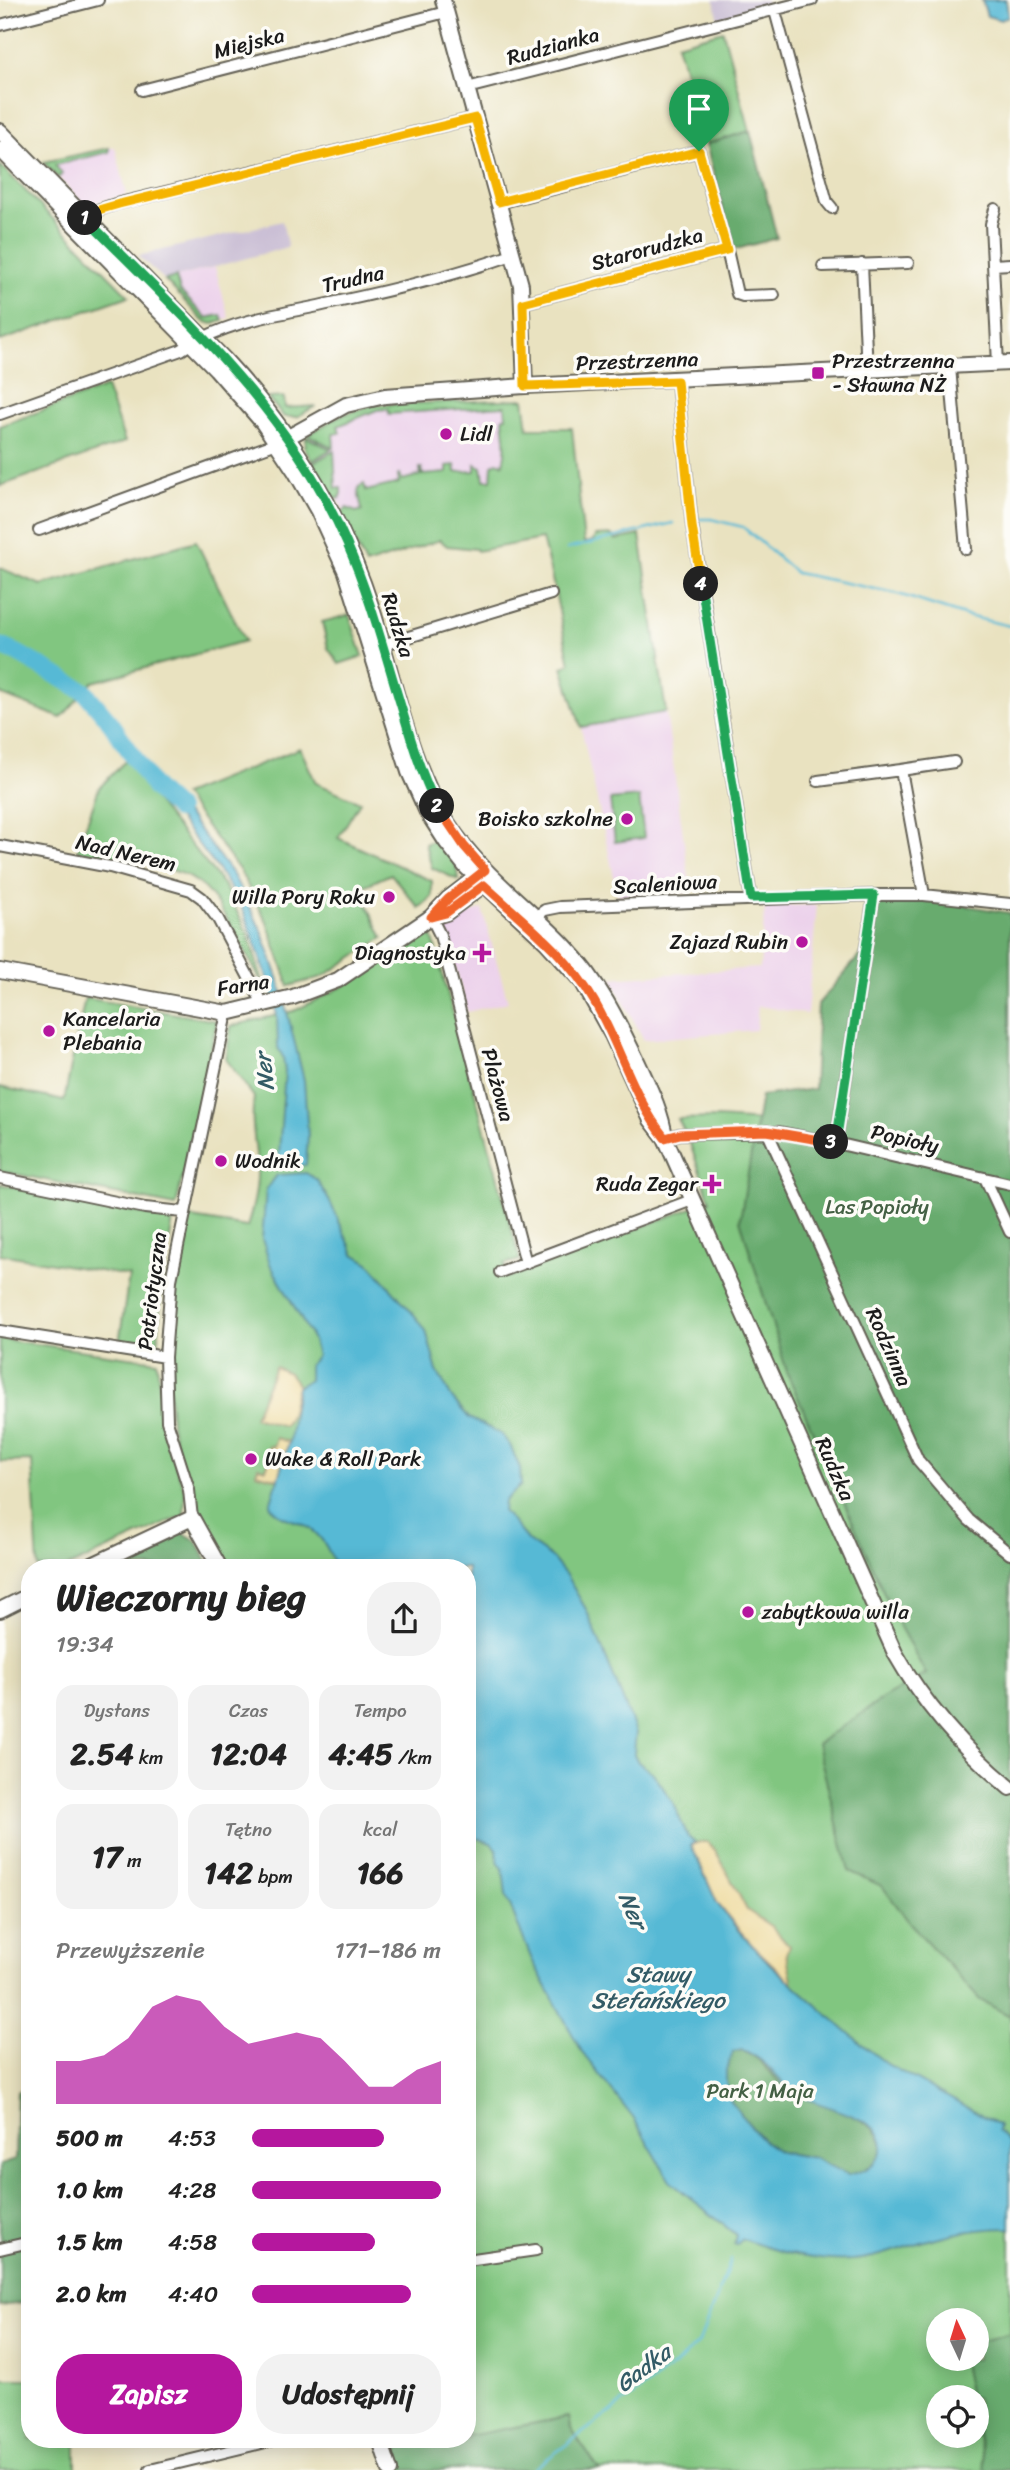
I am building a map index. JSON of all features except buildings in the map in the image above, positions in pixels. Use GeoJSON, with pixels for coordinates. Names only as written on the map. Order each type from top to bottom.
{"type":"FeatureCollection","features":[{"type":"Feature","properties":{"kind":"street"},"geometry":{"type":"LineString","coordinates":[[0,25],[99,0]]}},
{"type":"Feature","properties":{"kind":"street","name":"Rudzianka"},"geometry":{"type":"LineString","coordinates":[[467,88],[812,0]]}},
{"type":"Feature","properties":{"kind":"street"},"geometry":{"type":"LineString","coordinates":[[444,6],[499,202],[523,303],[525,386]]}},
{"type":"Feature","properties":{"kind":"street","name":"Miejska"},"geometry":{"type":"LineString","coordinates":[[142,90],[444,6]]}},
{"type":"Feature","properties":{"kind":"street"},"geometry":{"type":"LineString","coordinates":[[775,11],[827,202],[832,208]]}},
{"type":"Feature","properties":{"kind":"street"},"geometry":{"type":"LineString","coordinates":[[85,218],[95,211],[119,204],[475,118]]}},
{"type":"Feature","properties":{"kind":"street","name":"Rudzka"},"geometry":{"type":"LineString","coordinates":[[0,131],[18,159],[197,340],[249,387],[282,440],[346,572],[418,794],[447,844],[484,878],[583,984],[607,1026],[651,1120],[665,1138],[895,1653],[921,1695],[945,1726],[1010,1788]]}},
{"type":"Feature","properties":{"kind":"street","name":"Rudzka"},"geometry":{"type":"LineString","coordinates":[[0,149],[18,159],[85,218],[197,340]]}},
{"type":"Feature","properties":{"kind":"street","name":"Starorudzka"},"geometry":{"type":"LineString","coordinates":[[499,202],[699,151],[727,250],[523,303]]}},
{"type":"Feature","properties":{"kind":"street"},"geometry":{"type":"LineString","coordinates":[[995,208],[991,224],[993,265],[1004,363]]}},
{"type":"Feature","properties":{"kind":"street"},"geometry":{"type":"LineString","coordinates":[[727,250],[737,294],[774,295]]}},
{"type":"Feature","properties":{"kind":"street","name":"Trudna"},"geometry":{"type":"LineString","coordinates":[[0,414],[181,350],[228,326],[391,290],[476,268],[512,255]]}},
{"type":"Feature","properties":{"kind":"street"},"geometry":{"type":"LineString","coordinates":[[823,266],[908,262]]}},
{"type":"Feature","properties":{"kind":"street"},"geometry":{"type":"LineString","coordinates":[[862,264],[867,371]]}},
{"type":"Feature","properties":{"kind":"street"},"geometry":{"type":"LineString","coordinates":[[993,265],[1010,264]]}},
{"type":"Feature","properties":{"kind":"street","name":"Przestrzenna"},"geometry":{"type":"LineString","coordinates":[[282,440],[335,410],[368,398],[525,386],[677,381],[1004,363]]}},
{"type":"Feature","properties":{"kind":"street"},"geometry":{"type":"LineString","coordinates":[[950,366],[966,549]]}},
{"type":"Feature","properties":{"kind":"street"},"geometry":{"type":"LineString","coordinates":[[677,381],[692,526],[751,898]]}},
{"type":"Feature","properties":{"kind":"street"},"geometry":{"type":"LineString","coordinates":[[39,530],[282,440]]}},
{"type":"Feature","properties":{"kind":"street","name":"Rudzka"},"geometry":{"type":"LineString","coordinates":[[282,440],[314,479],[344,536],[366,593],[415,754],[429,790],[484,878],[535,917],[568,948],[603,994],[662,1116],[665,1138]]}},
{"type":"Feature","properties":{"kind":"street"},"geometry":{"type":"LineString","coordinates":[[382,645],[551,594]]}},
{"type":"Feature","properties":{"kind":"street"},"geometry":{"type":"LineString","coordinates":[[818,780],[954,762]]}},
{"type":"Feature","properties":{"kind":"street"},"geometry":{"type":"LineString","coordinates":[[901,770],[924,895]]}},
{"type":"Feature","properties":{"kind":"street","name":"Nad Nerem"},"geometry":{"type":"LineString","coordinates":[[0,846],[110,867],[191,890],[202,898],[218,919],[266,1004]]}},
{"type":"Feature","properties":{"kind":"street","name":"Farna"},"geometry":{"type":"LineString","coordinates":[[0,971],[227,1013],[293,997],[348,975],[431,917],[446,913],[484,878]]}},
{"type":"Feature","properties":{"kind":"street"},"geometry":{"type":"LineString","coordinates":[[836,1143],[874,895]]}},
{"type":"Feature","properties":{"kind":"street","name":"Scaleniowa"},"geometry":{"type":"LineString","coordinates":[[535,917],[545,910],[559,907],[751,898],[924,895],[1010,904]]}},
{"type":"Feature","properties":{"kind":"street","name":"Plażowa"},"geometry":{"type":"LineString","coordinates":[[431,917],[440,935],[526,1263]]}},
{"type":"Feature","properties":{"kind":"street","name":"Patriotyczna"},"geometry":{"type":"LineString","coordinates":[[215,1559],[192,1518],[189,1490],[167,1420],[165,1357],[171,1280],[183,1212],[227,1013]]}},
{"type":"Feature","properties":{"kind":"street","name":"Popioły"},"geometry":{"type":"LineString","coordinates":[[665,1138],[680,1134],[767,1131],[836,1143],[1010,1184]]}},
{"type":"Feature","properties":{"kind":"street","name":"Rodzinna"},"geometry":{"type":"LineString","coordinates":[[767,1131],[918,1460],[969,1520],[1010,1554]]}},
{"type":"Feature","properties":{"kind":"street"},"geometry":{"type":"LineString","coordinates":[[0,1178],[145,1208],[183,1212]]}},
{"type":"Feature","properties":{"kind":"street"},"geometry":{"type":"LineString","coordinates":[[985,1178],[1010,1232]]}},
{"type":"Feature","properties":{"kind":"street"},"geometry":{"type":"LineString","coordinates":[[500,1272],[692,1200]]}},
{"type":"Feature","properties":{"kind":"street"},"geometry":{"type":"LineString","coordinates":[[0,1331],[165,1357]]}},
{"type":"Feature","properties":{"kind":"street"},"geometry":{"type":"LineString","coordinates":[[105,1559],[192,1518]]}},
{"type":"Feature","properties":{"kind":"street"},"geometry":{"type":"LineString","coordinates":[[0,1610],[21,1600]]}},
{"type":"Feature","properties":{"kind":"street"},"geometry":{"type":"LineString","coordinates":[[0,2249],[21,2244]]}},
{"type":"Feature","properties":{"kind":"street"},"geometry":{"type":"LineString","coordinates":[[476,2259],[536,2250]]}},
{"type":"Feature","properties":{"kind":"street"},"geometry":{"type":"LineString","coordinates":[[150,2470],[241,2448]]}},
{"type":"Feature","properties":{"kind":"street"},"geometry":{"type":"LineString","coordinates":[[383,2448],[390,2470]]}},
{"type":"Feature","properties":{"kind":"shaded area"},"geometry":{"type":"Polygon","coordinates":[[[714,0],[766,0],[768,6],[719,20],[714,0]]]}},
{"type":"Feature","properties":{"kind":"shaded area"},"geometry":{"type":"Polygon","coordinates":[[[115,147],[127,195],[85,205],[43,162],[115,147]]]}},
{"type":"Feature","properties":{"kind":"shaded area"},"geometry":{"type":"Polygon","coordinates":[[[282,221],[288,247],[165,280],[138,256],[282,221]]]}},
{"type":"Feature","properties":{"kind":"shaded area"},"geometry":{"type":"Polygon","coordinates":[[[215,267],[229,318],[212,324],[203,321],[165,280],[215,267]]]}},
{"type":"Feature","properties":{"kind":"shaded area"},"geometry":{"type":"Polygon","coordinates":[[[507,402],[513,481],[348,518],[310,450],[311,438],[337,423],[371,409],[507,402]]]}},
{"type":"Feature","properties":{"kind":"shaded area"},"geometry":{"type":"Polygon","coordinates":[[[666,712],[691,893],[618,895],[581,727],[666,712]]]}},
{"type":"Feature","properties":{"kind":"shaded area"},"geometry":{"type":"Polygon","coordinates":[[[817,905],[807,1014],[758,1006],[756,1030],[644,1040],[611,978],[760,968],[765,906],[817,905]]]}},
{"type":"Feature","properties":{"kind":"shaded area"},"geometry":{"type":"Polygon","coordinates":[[[482,909],[508,1002],[467,1012],[445,927],[448,921],[482,909]]]}},
{"type":"Feature","properties":{"kind":"green space"},"geometry":{"type":"Polygon","coordinates":[[[723,31],[750,131],[706,144],[677,44],[723,31]]]}},
{"type":"Feature","properties":{"kind":"green space"},"geometry":{"type":"Polygon","coordinates":[[[750,131],[777,238],[733,250],[706,144],[750,131]]]}},
{"type":"Feature","properties":{"kind":"green space"},"geometry":{"type":"Polygon","coordinates":[[[109,148],[109,152],[55,165],[62,174],[58,178],[43,162],[109,148]]]}},
{"type":"Feature","properties":{"kind":"green space"},"geometry":{"type":"Polygon","coordinates":[[[0,165],[10,175],[129,296],[0,341],[0,165]]]}},
{"type":"Feature","properties":{"kind":"green space"},"geometry":{"type":"Polygon","coordinates":[[[176,277],[180,291],[206,318],[221,315],[223,321],[212,324],[203,321],[165,280],[176,277]]]}},
{"type":"Feature","properties":{"kind":"green space"},"geometry":{"type":"Polygon","coordinates":[[[106,387],[125,442],[0,486],[0,426],[106,387]]]}},
{"type":"Feature","properties":{"kind":"green space"},"geometry":{"type":"Polygon","coordinates":[[[284,397],[285,408],[316,406],[297,417],[284,417],[268,398],[284,397]]]}},
{"type":"Feature","properties":{"kind":"green space"},"geometry":{"type":"Polygon","coordinates":[[[524,399],[528,428],[572,428],[584,543],[593,541],[595,536],[612,535],[615,540],[640,535],[666,712],[581,727],[562,667],[570,664],[542,539],[477,551],[447,546],[440,540],[366,565],[341,513],[347,508],[356,512],[362,510],[358,491],[360,486],[364,484],[366,491],[399,483],[398,475],[400,474],[402,480],[421,475],[420,468],[423,475],[447,473],[447,466],[455,465],[456,472],[475,471],[475,464],[482,467],[484,480],[491,480],[492,465],[497,462],[503,464],[505,406],[389,414],[388,409],[377,410],[338,426],[340,433],[333,434],[334,448],[308,435],[339,416],[373,405],[524,399]]]}},
{"type":"Feature","properties":{"kind":"green space"},"geometry":{"type":"Polygon","coordinates":[[[306,437],[331,449],[312,461],[305,449],[306,437]]]}},
{"type":"Feature","properties":{"kind":"green space"},"geometry":{"type":"Polygon","coordinates":[[[334,451],[336,488],[341,488],[341,497],[338,499],[332,496],[313,463],[334,451]]]}},
{"type":"Feature","properties":{"kind":"green space"},"geometry":{"type":"Polygon","coordinates":[[[196,541],[245,641],[93,682],[61,718],[0,694],[0,568],[41,585],[196,541]]]}},
{"type":"Feature","properties":{"kind":"green space"},"geometry":{"type":"Polygon","coordinates":[[[349,615],[363,656],[339,664],[328,648],[322,622],[349,615]]]}},
{"type":"Feature","properties":{"kind":"green space"},"geometry":{"type":"Polygon","coordinates":[[[300,748],[316,783],[360,802],[338,838],[432,881],[432,897],[419,908],[391,874],[359,888],[383,938],[322,977],[289,986],[267,922],[240,871],[183,795],[300,748]]]}},
{"type":"Feature","properties":{"kind":"green space"},"geometry":{"type":"Polygon","coordinates":[[[128,758],[150,794],[225,887],[247,932],[265,988],[226,917],[198,883],[187,876],[158,866],[77,851],[99,788],[128,758]]]}},
{"type":"Feature","properties":{"kind":"green space","name":"Boisko szkolne"},"geometry":{"type":"Polygon","coordinates":[[[639,797],[644,838],[615,842],[610,800],[639,797]]]}},
{"type":"Feature","properties":{"kind":"green space"},"geometry":{"type":"Polygon","coordinates":[[[436,839],[456,864],[458,880],[432,868],[425,844],[436,839]]]}},
{"type":"Feature","properties":{"kind":"green space","name":"Las Popioły"},"geometry":{"type":"Polygon","coordinates":[[[934,900],[1010,913],[1010,2016],[980,2000],[910,1923],[882,1886],[849,1871],[817,1744],[887,1696],[926,1674],[894,1616],[788,1375],[740,1220],[761,1096],[814,1089],[818,1004],[874,939],[878,901],[934,900]]]}},
{"type":"Feature","properties":{"kind":"green space","name":"Park 1 Maja"},"geometry":{"type":"Polygon","coordinates":[[[878,901],[1010,913],[1010,2470],[402,2470],[389,2448],[476,2448],[476,1559],[218,1559],[195,1511],[171,1426],[167,1347],[186,1217],[247,1227],[255,1198],[257,1176],[254,1097],[226,1059],[231,1026],[294,1011],[344,986],[427,933],[432,935],[520,1260],[504,1264],[509,1277],[710,1201],[689,1141],[678,1119],[717,1118],[779,1122],[845,1135],[878,901]]]}},
{"type":"Feature","properties":{"kind":"green space"},"geometry":{"type":"Polygon","coordinates":[[[85,998],[217,1021],[176,1206],[0,1171],[0,1087],[64,1101],[85,998]]]}},
{"type":"Feature","properties":{"kind":"green space"},"geometry":{"type":"Polygon","coordinates":[[[0,1184],[173,1220],[161,1293],[158,1349],[119,1343],[129,1276],[0,1254],[0,1184]]]}},
{"type":"Feature","properties":{"kind":"green space"},"geometry":{"type":"Polygon","coordinates":[[[0,1339],[157,1361],[164,1435],[185,1491],[184,1515],[86,1559],[37,1559],[32,1461],[0,1462],[0,1339]]]}},
{"type":"Feature","properties":{"kind":"green space"},"geometry":{"type":"Polygon","coordinates":[[[173,1531],[188,1535],[198,1543],[206,1559],[119,1559],[173,1531]]]}},
{"type":"Feature","properties":{"kind":"green space","name":"Park 1 Maja"},"geometry":{"type":"Polygon","coordinates":[[[742,2050],[758,2059],[786,2088],[846,2113],[874,2130],[881,2140],[881,2152],[876,2161],[864,2170],[848,2175],[814,2158],[780,2152],[765,2142],[731,2102],[726,2082],[726,2070],[733,2052],[742,2050]]]}},
{"type":"Feature","properties":{"kind":"green space"},"geometry":{"type":"Polygon","coordinates":[[[21,2091],[21,2303],[0,2306],[0,2255],[3,2253],[0,2229],[0,2165],[15,2160],[17,2092],[21,2091]]]}},
{"type":"Feature","properties":{"kind":"green space"},"geometry":{"type":"Polygon","coordinates":[[[1010,2333],[1010,2470],[985,2470],[981,2448],[989,2448],[989,2385],[967,2385],[965,2371],[989,2371],[989,2339],[1010,2333]]]}},
{"type":"Feature","properties":{"kind":"green space"},"geometry":{"type":"Polygon","coordinates":[[[0,2379],[21,2379],[21,2448],[76,2448],[76,2470],[0,2470],[0,2379]]]}},
{"type":"Feature","properties":{"kind":"green space"},"geometry":{"type":"Polygon","coordinates":[[[568,2417],[570,2427],[599,2470],[402,2470],[389,2450],[476,2448],[476,2434],[568,2417]]]}},
{"type":"Feature","properties":{"kind":"sand"},"geometry":{"type":"Polygon","coordinates":[[[275,1367],[289,1373],[298,1385],[284,1426],[254,1417],[275,1367]]]}},
{"type":"Feature","properties":{"kind":"sand"},"geometry":{"type":"Polygon","coordinates":[[[276,1438],[289,1442],[278,1479],[256,1473],[258,1467],[266,1469],[270,1457],[266,1455],[276,1438]]]}},
{"type":"Feature","properties":{"kind":"sand"},"geometry":{"type":"Polygon","coordinates":[[[707,1842],[716,1851],[747,1910],[772,1927],[789,1946],[786,1954],[793,1984],[749,1942],[717,1903],[691,1845],[707,1842]]]}},
{"type":"Feature","properties":{"kind":"water"},"geometry":{"type":"Polygon","coordinates":[[[982,0],[1006,0],[1008,16],[1001,20],[987,16],[982,0]]]}},
{"type":"Feature","properties":{"kind":"water"},"geometry":{"type":"Polygon","coordinates":[[[166,791],[192,820],[233,875],[261,929],[279,980],[304,1080],[308,1136],[306,1165],[278,1166],[285,1072],[283,1057],[278,1048],[277,1016],[269,982],[241,905],[216,867],[160,795],[166,791]]]}},
{"type":"Feature","properties":{"kind":"water","name":"Stawy Stefańskiego"},"geometry":{"type":"Polygon","coordinates":[[[306,1173],[317,1180],[354,1254],[369,1263],[426,1331],[437,1371],[452,1398],[469,1418],[501,1434],[510,1445],[520,1468],[521,1485],[504,1501],[503,1511],[528,1541],[552,1558],[566,1575],[587,1611],[636,1732],[634,1754],[638,1762],[653,1773],[672,1801],[688,1837],[695,1842],[691,1845],[717,1903],[770,1964],[887,2064],[999,2125],[998,2131],[1010,2143],[1010,2228],[954,2234],[863,2259],[811,2258],[743,2239],[734,2244],[736,2235],[671,2182],[634,2119],[583,2054],[532,1960],[506,1895],[503,1869],[498,1861],[497,1850],[491,1843],[476,1838],[476,1559],[332,1559],[317,1534],[307,1526],[279,1514],[270,1505],[289,1442],[297,1387],[309,1380],[309,1365],[317,1356],[312,1338],[270,1264],[262,1239],[266,1190],[277,1175],[306,1173]],[[742,2050],[733,2052],[726,2070],[726,2082],[731,2102],[765,2142],[780,2152],[814,2158],[848,2175],[864,2170],[876,2161],[881,2152],[882,2141],[876,2131],[852,2116],[800,2096],[754,2056],[742,2050]]]}},
{"type":"Feature","properties":{"kind":"waterway"},"geometry":{"type":"LineString","coordinates":[[699,519],[711,519],[743,527],[796,573],[895,593],[967,616],[1010,626]]}},
{"type":"Feature","properties":{"kind":"waterway"},"geometry":{"type":"LineString","coordinates":[[567,549],[673,523]]}},
{"type":"Feature","properties":{"kind":"waterway","name":"Ner"},"geometry":{"type":"LineString","coordinates":[[0,646],[84,691],[111,723],[155,789],[178,810]]}},
{"type":"Feature","properties":{"kind":"waterway","name":"Gadka"},"geometry":{"type":"LineString","coordinates":[[532,2470],[680,2361],[699,2342],[731,2260]]}},
{"type":"Feature","properties":{"kind":"place","name":"Przestrzenna - Sławna NŻ"},"geometry":{"type":"Point","coordinates":[818,373]}},
{"type":"Feature","properties":{"kind":"place","name":"Lidl"},"geometry":{"type":"Point","coordinates":[446,434]}},
{"type":"Feature","properties":{"kind":"place","name":"Boisko szkolne"},"geometry":{"type":"Point","coordinates":[627,819]}},
{"type":"Feature","properties":{"kind":"place","name":"Willa Pory Roku"},"geometry":{"type":"Point","coordinates":[389,897]}},
{"type":"Feature","properties":{"kind":"place","name":"Zajazd Rubin"},"geometry":{"type":"Point","coordinates":[802,942]}},
{"type":"Feature","properties":{"kind":"place","name":"Diagnostyka"},"geometry":{"type":"Point","coordinates":[482,953]}},
{"type":"Feature","properties":{"kind":"place","name":"Kancelaria Plebania"},"geometry":{"type":"Point","coordinates":[49,1031]}},
{"type":"Feature","properties":{"kind":"place","name":"Wodnik"},"geometry":{"type":"Point","coordinates":[221,1161]}},
{"type":"Feature","properties":{"kind":"place","name":"Ruda Zegar"},"geometry":{"type":"Point","coordinates":[712,1184]}},
{"type":"Feature","properties":{"kind":"place","name":"Wake & Roll Park"},"geometry":{"type":"Point","coordinates":[251,1459]}},
{"type":"Feature","properties":{"kind":"place","name":"zabytkowa willa"},"geometry":{"type":"Point","coordinates":[748,1612]}},
{"type":"Feature","properties":{"kind":"route"},"geometry":{"type":"LineString","coordinates":[[475,118],[499,202],[699,151],[727,250],[523,303],[525,386],[677,381],[692,526],[751,898],[874,895],[836,1143],[767,1131],[680,1134],[665,1138],[651,1120],[593,999],[547,943],[484,885],[446,913],[431,917],[448,899],[485,870],[448,824],[429,790],[415,754],[366,593],[341,529],[309,470],[256,395],[85,218],[95,211],[119,204],[475,118]]}}]}
